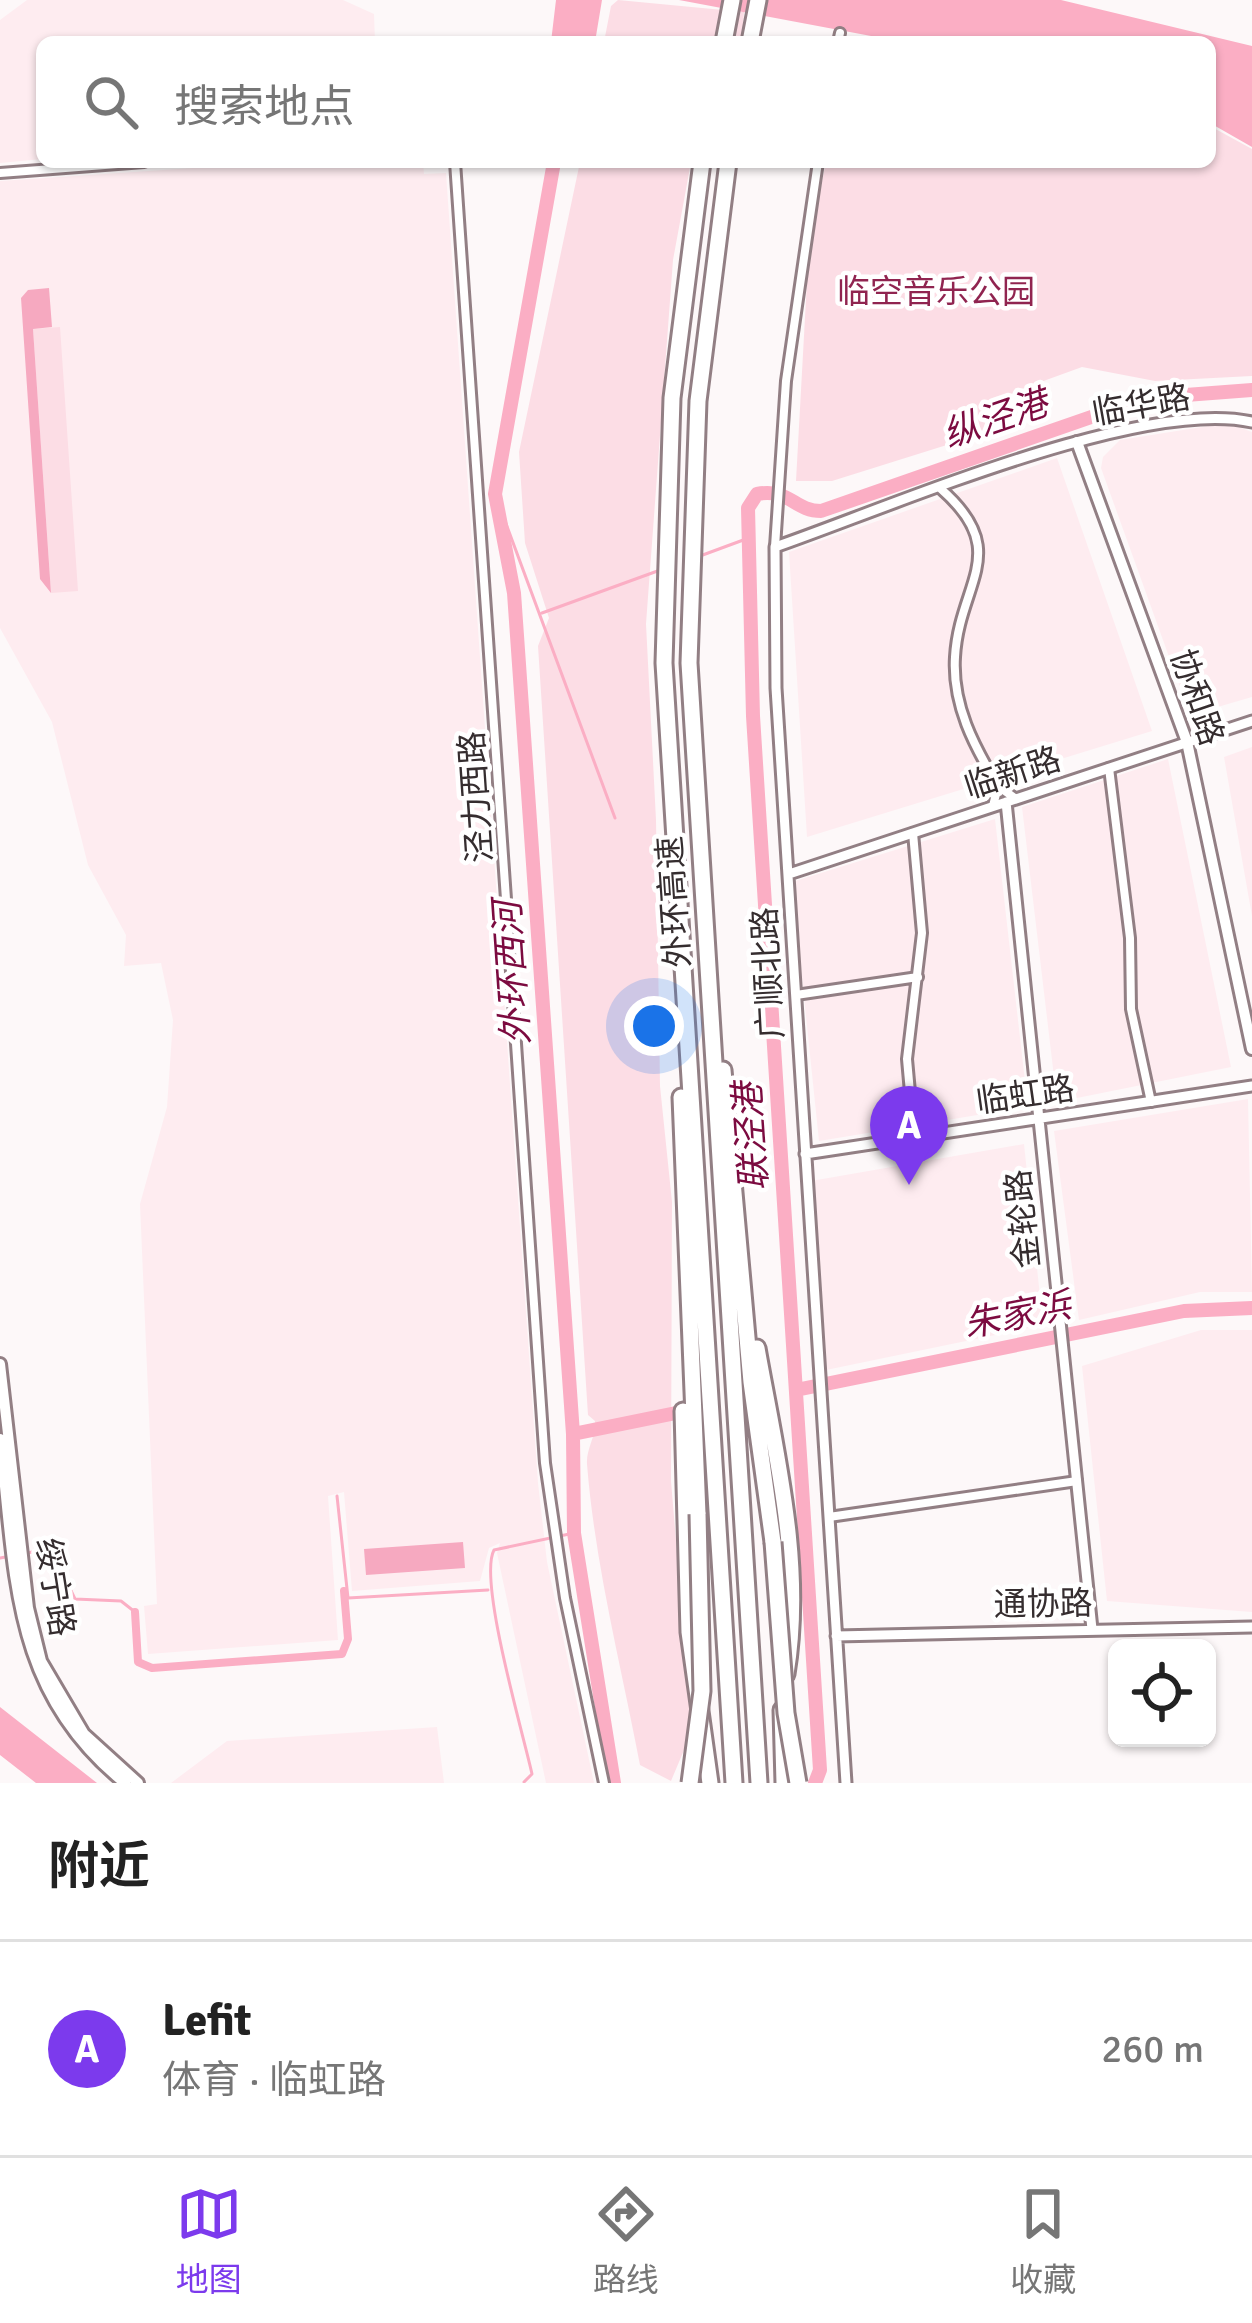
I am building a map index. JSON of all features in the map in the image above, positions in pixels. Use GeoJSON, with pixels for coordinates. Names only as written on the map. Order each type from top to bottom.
{"type":"FeatureCollection","features":[{"type":"Feature","properties":{"kind":"highway"},"geometry":{"type":"LineString","coordinates":[[725,36],[732,0]]}},
{"type":"Feature","properties":{"kind":"highway"},"geometry":{"type":"LineString","coordinates":[[751,36],[758,0]]}},
{"type":"Feature","properties":{"kind":"highway","name":"外环高速"},"geometry":{"type":"LineString","coordinates":[[701,168],[670,416],[663,568],[678,896],[734,1783]]}},
{"type":"Feature","properties":{"kind":"highway","name":"外环高速"},"geometry":{"type":"LineString","coordinates":[[727,168],[714,261],[689,559],[703,894],[759,1783]]}},
{"type":"Feature","properties":{"kind":"highway"},"geometry":{"type":"LineString","coordinates":[[703,894],[773,1542],[786,1713],[798,1783]]}},
{"type":"Feature","properties":{"kind":"highway"},"geometry":{"type":"LineString","coordinates":[[678,896],[703,1691],[690,1783]]}},
{"type":"Feature","properties":{"kind":"highway"},"geometry":{"type":"LineString","coordinates":[[742,1262],[792,1572],[784,1777]]}},
{"type":"Feature","properties":{"kind":"highway"},"geometry":{"type":"LineString","coordinates":[[687,1270],[682,1395],[689,1632],[709,1777]]}},
{"type":"Feature","properties":{"kind":"main road","name":"协和路"},"geometry":{"type":"LineString","coordinates":[[1077,442],[1187,742],[1252,1049]]}},
{"type":"Feature","properties":{"kind":"main road","name":"绥宁路"},"geometry":{"type":"LineString","coordinates":[[0,1364],[15,1534]]}},
{"type":"Feature","properties":{"kind":"main road","name":"绥宁路"},"geometry":{"type":"LineString","coordinates":[[0,1439],[34,1636],[52,1686],[120,1778],[138,1783]]}},
{"type":"Feature","properties":{"kind":"street"},"geometry":{"type":"LineString","coordinates":[[0,173],[65,168]]}},
{"type":"Feature","properties":{"kind":"street","name":"泾力西路"},"geometry":{"type":"LineString","coordinates":[[455,168],[545,1463],[604,1783]]}},
{"type":"Feature","properties":{"kind":"street","name":"广顺北路"},"geometry":{"type":"LineString","coordinates":[[817,168],[797,286],[778,481],[776,688],[846,1783]]}},
{"type":"Feature","properties":{"kind":"street","name":"临华路"},"geometry":{"type":"LineString","coordinates":[[775,547],[1077,442],[1206,419],[1248,421]]}},
{"type":"Feature","properties":{"kind":"street"},"geometry":{"type":"LineString","coordinates":[[941,489],[965,511],[979,544],[980,569],[957,636],[955,677],[964,720],[998,786],[1011,801]]}},
{"type":"Feature","properties":{"kind":"street","name":"临新路"},"geometry":{"type":"LineString","coordinates":[[789,874],[1252,721]]}},
{"type":"Feature","properties":{"kind":"street"},"geometry":{"type":"LineString","coordinates":[[1109,768],[1130,938],[1131,1010],[1151,1102]]}},
{"type":"Feature","properties":{"kind":"street"},"geometry":{"type":"LineString","coordinates":[[993,806],[998,786]]}},
{"type":"Feature","properties":{"kind":"street","name":"金轮路"},"geometry":{"type":"LineString","coordinates":[[1011,801],[1092,1629]]}},
{"type":"Feature","properties":{"kind":"street"},"geometry":{"type":"LineString","coordinates":[[913,833],[922,933],[907,1059],[914,1137]]}},
{"type":"Feature","properties":{"kind":"street"},"geometry":{"type":"LineString","coordinates":[[796,995],[918,977]]}},
{"type":"Feature","properties":{"kind":"street","name":"临虹路"},"geometry":{"type":"LineString","coordinates":[[806,1154],[1252,1086]]}},
{"type":"Feature","properties":{"kind":"street"},"geometry":{"type":"LineString","coordinates":[[828,1517],[1077,1480]]}},
{"type":"Feature","properties":{"kind":"street","name":"通协路"},"geometry":{"type":"LineString","coordinates":[[836,1636],[1252,1627]]}},
{"type":"Feature","properties":{"kind":"shaded area"},"geometry":{"type":"Polygon","coordinates":[[[27,0],[343,0],[374,14],[375,36],[36,36],[36,160],[0,163],[0,20],[27,0]]]}},
{"type":"Feature","properties":{"kind":"shaded area"},"geometry":{"type":"Polygon","coordinates":[[[556,0],[602,0],[596,36],[552,36],[556,0]]]}},
{"type":"Feature","properties":{"kind":"shaded area"},"geometry":{"type":"Polygon","coordinates":[[[679,0],[1061,0],[1210,36],[871,36],[679,0]]]}},
{"type":"Feature","properties":{"kind":"shaded area"},"geometry":{"type":"Polygon","coordinates":[[[1216,37],[1252,46],[1252,147],[1216,126],[1216,37]]]}},
{"type":"Feature","properties":{"kind":"shaded area"},"geometry":{"type":"Polygon","coordinates":[[[192,168],[424,168],[424,174],[446,173],[538,1483],[547,1562],[594,1783],[546,1783],[497,1553],[500,1543],[489,1548],[480,1581],[352,1591],[344,1492],[328,1496],[338,1640],[148,1654],[144,1606],[157,1604],[140,1204],[167,1107],[173,1020],[161,963],[124,966],[126,935],[88,865],[52,722],[0,628],[0,181],[192,168]]]}},
{"type":"Feature","properties":{"kind":"shaded area"},"geometry":{"type":"Polygon","coordinates":[[[49,288],[52,327],[33,329],[51,593],[40,579],[21,298],[28,290],[49,288]]]}},
{"type":"Feature","properties":{"kind":"shaded area"},"geometry":{"type":"Polygon","coordinates":[[[1227,423],[1252,432],[1252,697],[1190,715],[1101,468],[1103,457],[1120,440],[1227,423]]]}},
{"type":"Feature","properties":{"kind":"shaded area"},"geometry":{"type":"Polygon","coordinates":[[[1057,458],[1152,731],[807,837],[789,552],[1057,458]]]}},
{"type":"Feature","properties":{"kind":"shaded area"},"geometry":{"type":"Polygon","coordinates":[[[1252,747],[1252,916],[1224,757],[1252,747]]]}},
{"type":"Feature","properties":{"kind":"shaded area"},"geometry":{"type":"Polygon","coordinates":[[[1168,759],[1231,1067],[1057,1102],[1022,807],[1168,759]]]}},
{"type":"Feature","properties":{"kind":"shaded area"},"geometry":{"type":"Polygon","coordinates":[[[995,819],[1026,1090],[1014,1109],[819,1141],[792,882],[995,819]]]}},
{"type":"Feature","properties":{"kind":"shaded area"},"geometry":{"type":"Polygon","coordinates":[[[1248,1099],[1252,1292],[1200,1292],[1079,1320],[1054,1131],[1248,1099]]]}},
{"type":"Feature","properties":{"kind":"shaded area"},"geometry":{"type":"Polygon","coordinates":[[[1024,1144],[1043,1325],[826,1370],[811,1181],[1024,1144]]]}},
{"type":"Feature","properties":{"kind":"shaded area"},"geometry":{"type":"Polygon","coordinates":[[[1201,1330],[1252,1330],[1252,1612],[1107,1601],[1082,1366],[1201,1330]]]}},
{"type":"Feature","properties":{"kind":"shaded area"},"geometry":{"type":"Polygon","coordinates":[[[463,1542],[465,1568],[366,1575],[364,1549],[463,1542]]]}},
{"type":"Feature","properties":{"kind":"shaded area"},"geometry":{"type":"Polygon","coordinates":[[[0,1707],[97,1783],[36,1783],[0,1755],[0,1707]]]}},
{"type":"Feature","properties":{"kind":"shaded area"},"geometry":{"type":"Polygon","coordinates":[[[437,1727],[444,1783],[171,1783],[227,1741],[437,1727]]]}},
{"type":"Feature","properties":{"kind":"green space"},"geometry":{"type":"Polygon","coordinates":[[[618,0],[744,12],[742,36],[605,36],[611,6],[618,0]]]}},
{"type":"Feature","properties":{"kind":"green space","name":"临空音乐公园"},"geometry":{"type":"Polygon","coordinates":[[[1216,129],[1252,149],[1252,376],[1155,381],[1082,367],[1016,391],[985,433],[832,481],[796,481],[809,245],[825,168],[1216,168],[1216,129]]]}},
{"type":"Feature","properties":{"kind":"green space"},"geometry":{"type":"Polygon","coordinates":[[[579,168],[690,168],[673,260],[646,624],[656,820],[660,1086],[672,1202],[671,1481],[692,1731],[671,1781],[640,1765],[591,1502],[587,1459],[595,1421],[588,1415],[538,646],[549,618],[525,543],[519,452],[579,168]]]}},
{"type":"Feature","properties":{"kind":"green space"},"geometry":{"type":"Polygon","coordinates":[[[60,327],[78,591],[51,593],[33,329],[60,327]]]}},
{"type":"Feature","properties":{"kind":"waterway","name":"外环西河"},"geometry":{"type":"LineString","coordinates":[[553,168],[495,494],[514,593],[573,1434],[574,1533],[614,1783]]}},
{"type":"Feature","properties":{"kind":"waterway","name":"联泾港"},"geometry":{"type":"LineString","coordinates":[[815,1783],[820,1770],[753,716],[748,508],[757,494],[768,493],[821,511],[1146,398],[1252,390]]}},
{"type":"Feature","properties":{"kind":"waterway"},"geometry":{"type":"LineString","coordinates":[[495,494],[615,818]]}},
{"type":"Feature","properties":{"kind":"waterway"},"geometry":{"type":"LineString","coordinates":[[700,556],[746,539]]}},
{"type":"Feature","properties":{"kind":"waterway"},"geometry":{"type":"LineString","coordinates":[[542,613],[663,569]]}},
{"type":"Feature","properties":{"kind":"waterway","name":"朱家浜"},"geometry":{"type":"LineString","coordinates":[[796,1390],[1184,1311],[1252,1308]]}},
{"type":"Feature","properties":{"kind":"waterway"},"geometry":{"type":"LineString","coordinates":[[573,1434],[676,1413]]}},
{"type":"Feature","properties":{"kind":"waterway"},"geometry":{"type":"LineString","coordinates":[[337,1496],[348,1598],[488,1590]]}},
{"type":"Feature","properties":{"kind":"waterway"},"geometry":{"type":"LineString","coordinates":[[524,1782],[532,1774],[497,1623],[492,1592],[494,1550],[574,1533]]}},
{"type":"Feature","properties":{"kind":"waterway"},"geometry":{"type":"LineString","coordinates":[[26,1553],[39,1551],[56,1559],[75,1599],[121,1601],[135,1612]]}},
{"type":"Feature","properties":{"kind":"waterway"},"geometry":{"type":"LineString","coordinates":[[0,1558],[11,1556]]}},
{"type":"Feature","properties":{"kind":"waterway"},"geometry":{"type":"LineString","coordinates":[[135,1612],[138,1662],[152,1668],[342,1654],[348,1639],[344,1591]]}},
{"type":"Feature","properties":{"kind":"place","name":"Lefit"},"geometry":{"type":"Point","coordinates":[909,1185]}},
{"type":"Feature","properties":{"kind":"water label","name":"纵泾港"},"geometry":{"type":"Point","coordinates":[995,418]}}]}
